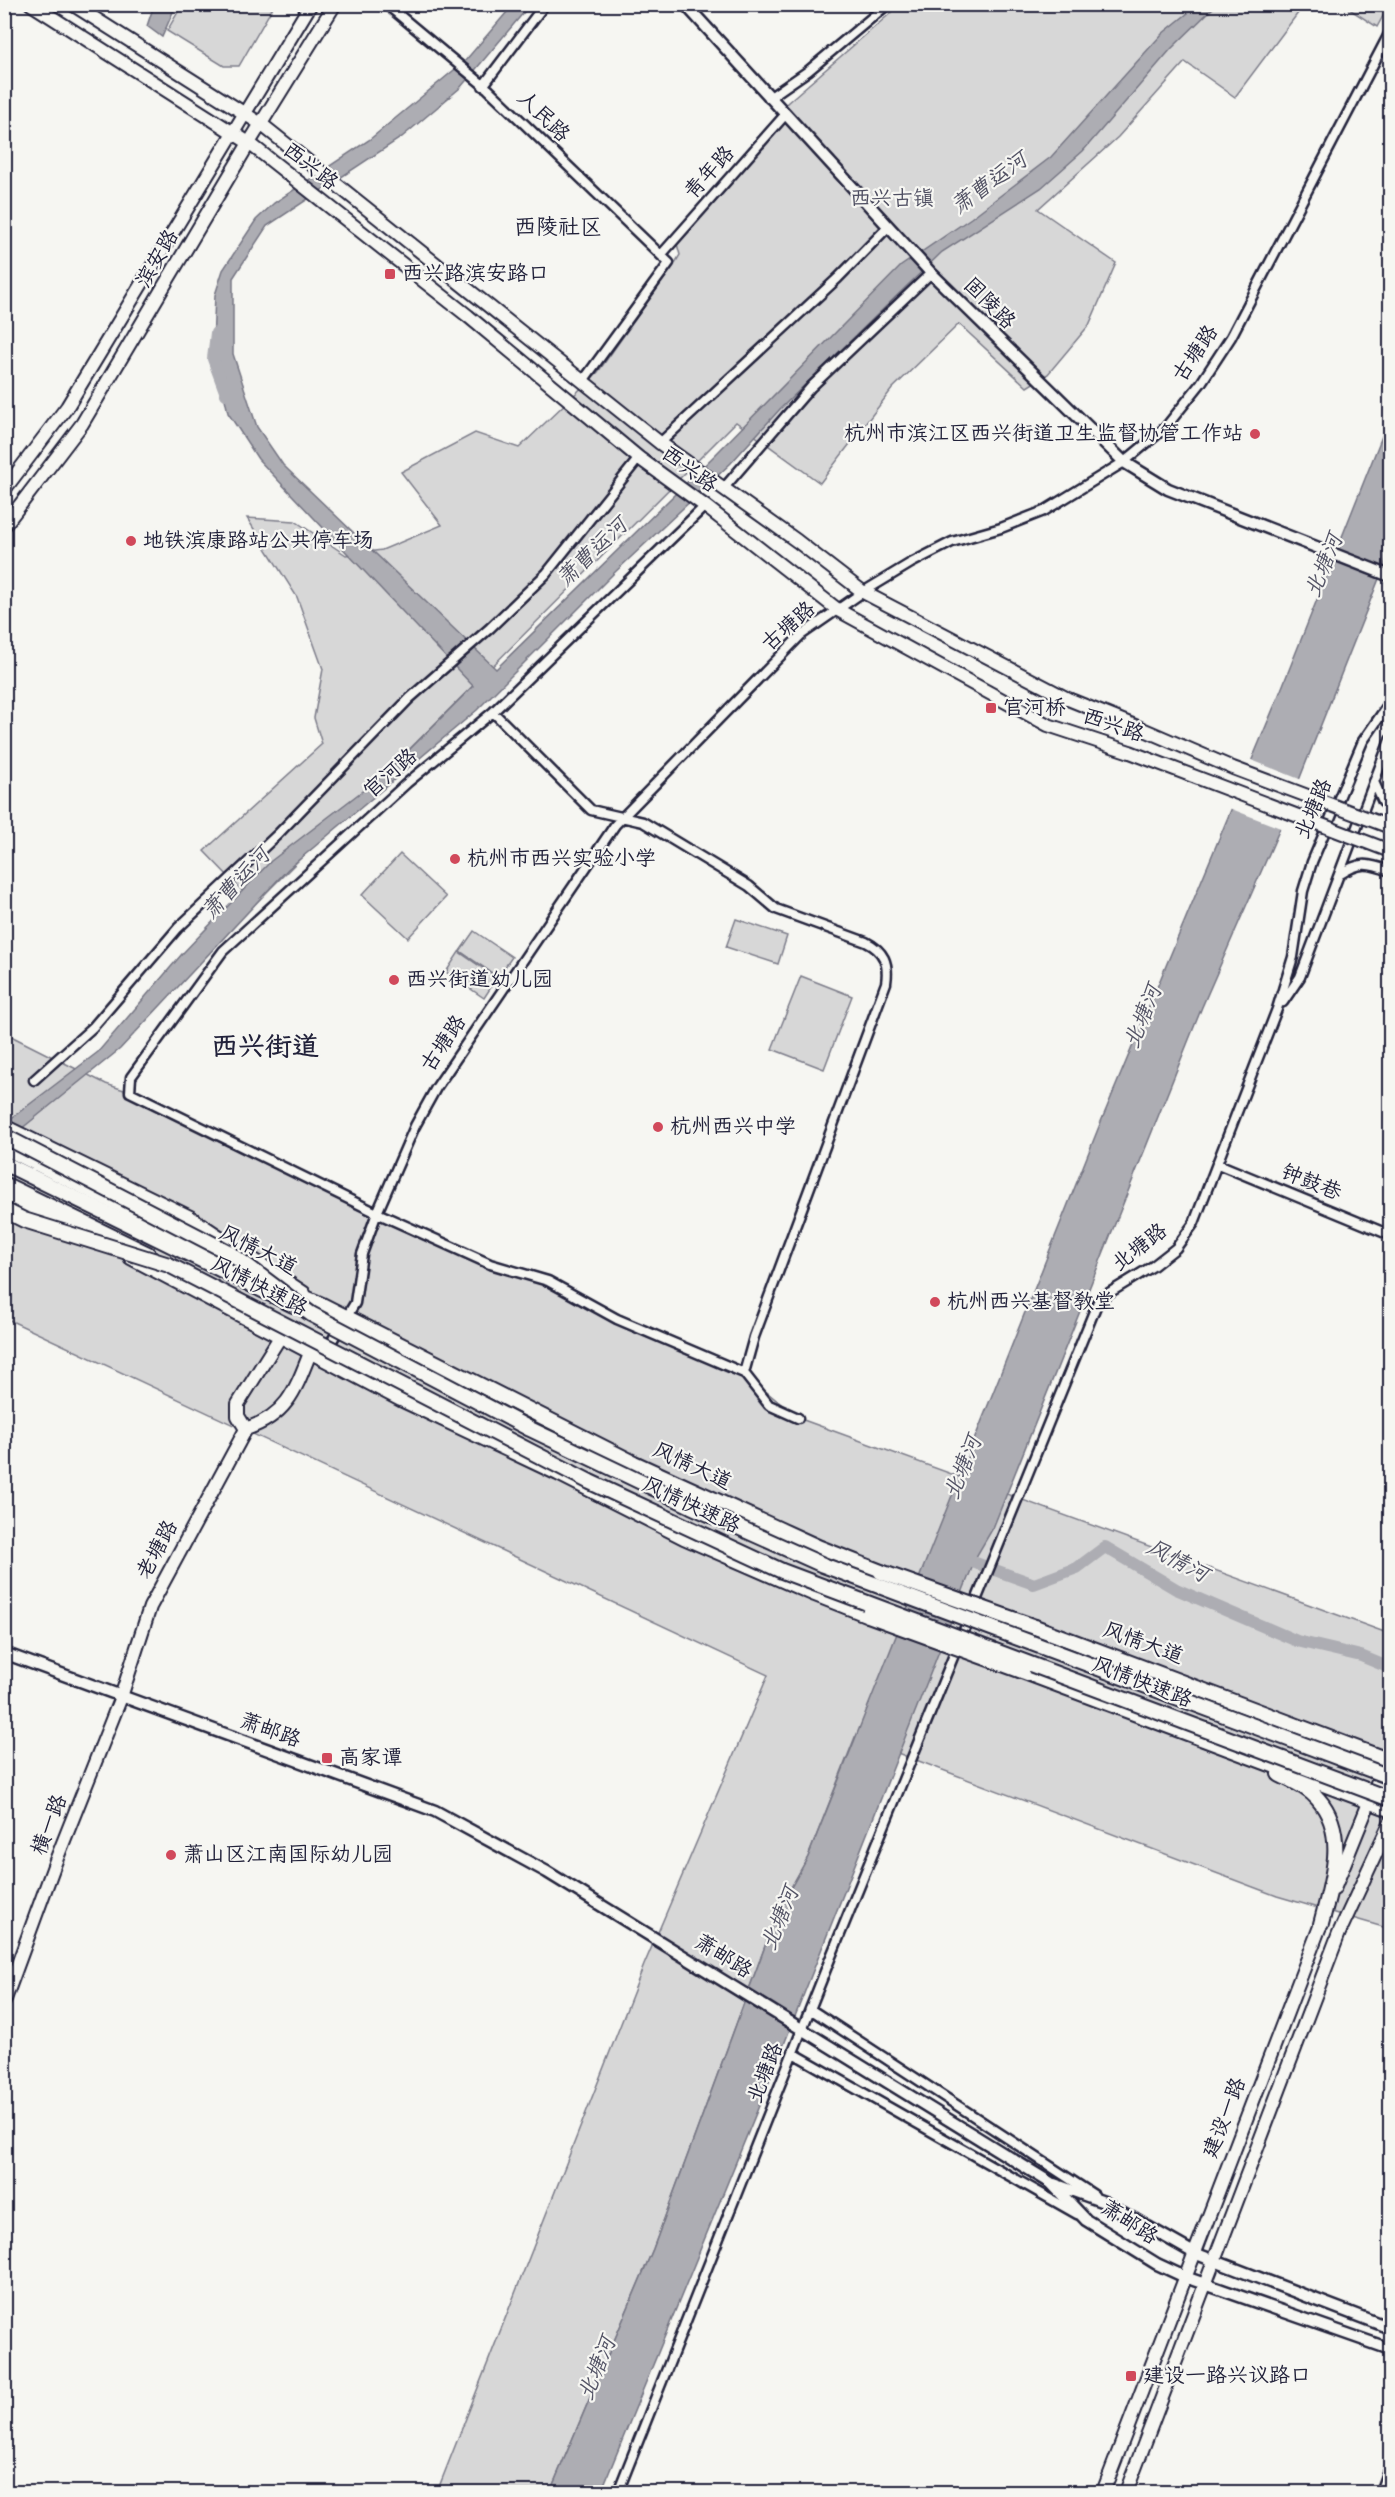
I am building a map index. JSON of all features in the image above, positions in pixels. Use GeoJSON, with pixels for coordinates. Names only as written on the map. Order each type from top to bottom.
{"type":"FeatureCollection","features":[{"type":"Feature","properties":{"kind":"main road","name":"西兴路"},"geometry":{"type":"LineString","coordinates":[[32,4],[249,143],[468,316],[639,458],[703,504],[838,610],[1048,725],[1130,752],[1390,851]]}},
{"type":"Feature","properties":{"kind":"main road","name":"西兴路"},"geometry":{"type":"LineString","coordinates":[[72,4],[261,124],[660,443],[797,541],[863,592],[1068,699],[1233,768],[1390,827]]}},
{"type":"Feature","properties":{"kind":"main road","name":"滨安路"},"geometry":{"type":"LineString","coordinates":[[4,490],[67,407],[310,4]]}},
{"type":"Feature","properties":{"kind":"main road","name":"滨安路"},"geometry":{"type":"LineString","coordinates":[[4,526],[82,424],[249,143],[335,4]]}},
{"type":"Feature","properties":{"kind":"main road"},"geometry":{"type":"LineString","coordinates":[[4,1126],[190,1217],[322,1305]]}},
{"type":"Feature","properties":{"kind":"main road"},"geometry":{"type":"LineString","coordinates":[[4,1136],[230,1253],[311,1314]]}},
{"type":"Feature","properties":{"kind":"main road","name":"风情快速路"},"geometry":{"type":"LineString","coordinates":[[7,1154],[530,1429],[823,1565],[1390,1777]]}},
{"type":"Feature","properties":{"kind":"main road","name":"风情大道"},"geometry":{"type":"LineString","coordinates":[[7,1154],[207,1249],[240,1269],[322,1305],[625,1459],[820,1548],[1389,1758]]}},
{"type":"Feature","properties":{"kind":"main road","name":"风情快速路"},"geometry":{"type":"LineString","coordinates":[[4,1184],[169,1265],[590,1482],[782,1571],[1390,1798]]}},
{"type":"Feature","properties":{"kind":"main road"},"geometry":{"type":"LineString","coordinates":[[4,1196],[135,1259],[401,1399],[558,1473],[684,1537],[868,1615],[1390,1809]]}},
{"type":"Feature","properties":{"kind":"main road"},"geometry":{"type":"LineString","coordinates":[[4,1210],[24,1220],[169,1265]]}},
{"type":"Feature","properties":{"kind":"main road"},"geometry":{"type":"LineString","coordinates":[[280,1337],[238,1404],[238,1416],[246,1429],[265,1423],[280,1410],[295,1391],[310,1353]]}},
{"type":"Feature","properties":{"kind":"main road","name":"老塘路"},"geometry":{"type":"LineString","coordinates":[[121,1697],[150,1607],[246,1429]]}},
{"type":"Feature","properties":{"kind":"main road","name":"横一路"},"geometry":{"type":"LineString","coordinates":[[4,2002],[121,1697]]}},
{"type":"Feature","properties":{"kind":"main road"},"geometry":{"type":"LineString","coordinates":[[1229,1749],[1300,1785],[1318,1799],[1329,1818],[1336,1842],[1334,1869],[1321,1924]]}},
{"type":"Feature","properties":{"kind":"main road","name":"建设一路"},"geometry":{"type":"LineString","coordinates":[[1103,2493],[1369,1800],[1389,1758]]}},
{"type":"Feature","properties":{"kind":"main road","name":"建设一路"},"geometry":{"type":"LineString","coordinates":[[1126,2493],[1339,1933],[1390,1823]]}},
{"type":"Feature","properties":{"kind":"street","name":"人民路"},"geometry":{"type":"LineString","coordinates":[[386,4],[483,86],[669,263],[584,381]]}},
{"type":"Feature","properties":{"kind":"street"},"geometry":{"type":"LineString","coordinates":[[483,86],[545,4]]}},
{"type":"Feature","properties":{"kind":"street","name":"固陵路"},"geometry":{"type":"LineString","coordinates":[[685,4],[929,272],[1124,462],[1168,489],[1390,576]]}},
{"type":"Feature","properties":{"kind":"street"},"geometry":{"type":"LineString","coordinates":[[769,98],[808,71],[888,4]]}},
{"type":"Feature","properties":{"kind":"street","name":"古塘路"},"geometry":{"type":"LineString","coordinates":[[310,1353],[330,1344],[355,1304],[362,1254],[377,1213],[415,1126],[436,1088],[609,835],[801,635],[863,592],[952,542],[1001,528],[1044,511],[1124,462],[1165,428],[1201,383],[1231,338],[1390,32]]}},
{"type":"Feature","properties":{"kind":"street","name":"青年路"},"geometry":{"type":"LineString","coordinates":[[661,255],[785,115]]}},
{"type":"Feature","properties":{"kind":"street"},"geometry":{"type":"LineString","coordinates":[[660,443],[838,278],[888,227]]}},
{"type":"Feature","properties":{"kind":"street"},"geometry":{"type":"LineString","coordinates":[[720,487],[811,387],[929,272]]}},
{"type":"Feature","properties":{"kind":"street"},"geometry":{"type":"LineString","coordinates":[[34,1080],[93,1028],[178,928],[278,834],[410,698],[490,628],[546,574],[639,458]]}},
{"type":"Feature","properties":{"kind":"street","name":"官河路"},"geometry":{"type":"LineString","coordinates":[[377,1213],[130,1092],[131,1077],[223,951],[407,783],[493,712],[703,504]]}},
{"type":"Feature","properties":{"kind":"street","name":"北塘路"},"geometry":{"type":"LineString","coordinates":[[618,2493],[810,2009],[1100,1299],[1153,1266],[1176,1248],[1194,1223],[1277,1009],[1293,957],[1303,891],[1312,862],[1363,741],[1390,702]]}},
{"type":"Feature","properties":{"kind":"street"},"geometry":{"type":"LineString","coordinates":[[493,712],[591,810],[643,822],[749,886],[776,909],[877,947],[884,958],[888,970],[886,982],[754,1337],[744,1373]]}},
{"type":"Feature","properties":{"kind":"street","name":"北塘路"},"geometry":{"type":"LineString","coordinates":[[1277,1009],[1300,977],[1390,740]]}},
{"type":"Feature","properties":{"kind":"street"},"geometry":{"type":"LineString","coordinates":[[1374,782],[1383,802],[1390,807]]}},
{"type":"Feature","properties":{"kind":"street"},"geometry":{"type":"LineString","coordinates":[[1339,875],[1353,866],[1370,863],[1390,871]]}},
{"type":"Feature","properties":{"kind":"street","name":"钟鼓巷"},"geometry":{"type":"LineString","coordinates":[[1218,1164],[1390,1235]]}},
{"type":"Feature","properties":{"kind":"street"},"geometry":{"type":"LineString","coordinates":[[377,1213],[490,1264],[548,1281],[617,1319],[744,1373],[769,1405],[798,1418]]}},
{"type":"Feature","properties":{"kind":"street","name":"萧邮路"},"geometry":{"type":"LineString","coordinates":[[4,1653],[435,1811],[499,1844],[666,1944],[1051,2183],[1086,2220],[1157,2264],[1185,2277],[1390,2349]]}},
{"type":"Feature","properties":{"kind":"street"},"geometry":{"type":"LineString","coordinates":[[810,2009],[1104,2202],[1194,2253],[1390,2328]]}},
{"type":"Feature","properties":{"kind":"street"},"geometry":{"type":"LineString","coordinates":[[793,2053],[1086,2220]]}},
{"type":"Feature","properties":{"kind":"street"},"geometry":{"type":"LineString","coordinates":[[1051,2183],[1104,2202]]}},
{"type":"Feature","properties":{"kind":"street"},"geometry":{"type":"LineString","coordinates":[[1380,2493],[1390,2464]]}},
{"type":"Feature","properties":{"kind":"green space"},"geometry":{"type":"Polygon","coordinates":[[[182,5],[274,5],[239,66],[224,66],[167,31],[182,5]]]}},
{"type":"Feature","properties":{"kind":"green space","name":"西兴古镇"},"geometry":{"type":"Polygon","coordinates":[[[900,5],[1304,5],[1235,97],[1185,62],[1118,137],[1038,209],[1116,263],[1089,325],[1048,374],[1027,387],[959,324],[892,389],[820,483],[736,422],[255,904],[204,851],[322,744],[314,718],[323,669],[297,597],[247,518],[295,521],[346,555],[382,550],[442,525],[401,472],[475,433],[519,448],[598,372],[680,255],[677,244],[787,103],[900,5]]]}},
{"type":"Feature","properties":{"kind":"green space"},"geometry":{"type":"Polygon","coordinates":[[[1343,5],[1389,5],[1377,27],[1343,5]]]}},
{"type":"Feature","properties":{"kind":"green space"},"geometry":{"type":"Polygon","coordinates":[[[400,854],[446,897],[408,938],[362,895],[400,854]]]}},
{"type":"Feature","properties":{"kind":"green space"},"geometry":{"type":"Polygon","coordinates":[[[736,919],[787,936],[778,964],[726,947],[736,919]]]}},
{"type":"Feature","properties":{"kind":"green space"},"geometry":{"type":"Polygon","coordinates":[[[474,931],[512,957],[498,977],[460,951],[474,931]]]}},
{"type":"Feature","properties":{"kind":"green space"},"geometry":{"type":"Polygon","coordinates":[[[459,952],[497,978],[484,998],[446,972],[459,952]]]}},
{"type":"Feature","properties":{"kind":"green space"},"geometry":{"type":"Polygon","coordinates":[[[801,976],[852,996],[824,1069],[772,1049],[801,976]]]}},
{"type":"Feature","properties":{"kind":"green space"},"geometry":{"type":"Polygon","coordinates":[[[5,1033],[106,1084],[130,1092],[490,1264],[548,1281],[617,1319],[744,1373],[798,1418],[1390,1634],[1390,1929],[1277,1896],[855,1737],[808,1857],[778,1911],[653,2249],[550,2492],[437,2492],[644,1965],[768,1675],[5,1318],[5,1033]]]}},
{"type":"Feature","properties":{"kind":"water"},"geometry":{"type":"Polygon","coordinates":[[[154,5],[176,5],[162,37],[147,26],[154,5]]]}},
{"type":"Feature","properties":{"kind":"water"},"geometry":{"type":"Polygon","coordinates":[[[513,5],[530,5],[460,88],[402,137],[267,226],[233,278],[233,354],[257,427],[283,465],[496,669],[715,455],[901,266],[971,218],[1051,157],[1162,34],[1198,5],[1216,5],[1171,49],[1083,151],[1041,188],[942,252],[780,409],[731,463],[613,574],[477,710],[288,869],[120,1049],[5,1142],[5,1123],[98,1052],[182,954],[271,861],[387,772],[473,686],[258,459],[228,413],[213,343],[215,295],[223,270],[256,220],[274,203],[369,140],[465,61],[513,5]]]}},
{"type":"Feature","properties":{"kind":"water","name":"北塘河"},"geometry":{"type":"Polygon","coordinates":[[[1390,416],[1390,551],[1278,833],[1202,1007],[993,1528],[977,1555],[779,2057],[601,2492],[550,2492],[653,2249],[778,1911],[808,1857],[1100,1124],[1281,690],[1390,416]]]}},
{"type":"Feature","properties":{"kind":"pier"},"geometry":{"type":"Polygon","coordinates":[[[1249,759],[1302,780],[1283,829],[1229,808],[1249,759]]]}},
{"type":"Feature","properties":{"kind":"waterway"},"geometry":{"type":"LineString","coordinates":[[216,333],[213,359],[226,394]]}},
{"type":"Feature","properties":{"kind":"waterway","name":"风情河"},"geometry":{"type":"LineString","coordinates":[[959,1557],[1034,1584],[1077,1568],[1105,1547],[1176,1589],[1297,1641],[1361,1656],[1390,1668]]}},
{"type":"Feature","properties":{"kind":"place","name":"西兴路滨安路口"},"geometry":{"type":"Point","coordinates":[390,274]}},
{"type":"Feature","properties":{"kind":"place","name":"杭州市滨江区西兴街道卫生监督协管工作站"},"geometry":{"type":"Point","coordinates":[1255,434]}},
{"type":"Feature","properties":{"kind":"place","name":"地铁滨康路站公共停车场"},"geometry":{"type":"Point","coordinates":[131,541]}},
{"type":"Feature","properties":{"kind":"place","name":"官河桥"},"geometry":{"type":"Point","coordinates":[991,708]}},
{"type":"Feature","properties":{"kind":"place","name":"杭州市西兴实验小学"},"geometry":{"type":"Point","coordinates":[455,859]}},
{"type":"Feature","properties":{"kind":"place","name":"西兴街道幼儿园"},"geometry":{"type":"Point","coordinates":[394,980]}},
{"type":"Feature","properties":{"kind":"place","name":"杭州西兴中学"},"geometry":{"type":"Point","coordinates":[658,1127]}},
{"type":"Feature","properties":{"kind":"place","name":"杭州西兴基督教堂"},"geometry":{"type":"Point","coordinates":[935,1302]}},
{"type":"Feature","properties":{"kind":"place","name":"高家谭"},"geometry":{"type":"Point","coordinates":[327,1758]}},
{"type":"Feature","properties":{"kind":"place","name":"萧山区江南国际幼儿园"},"geometry":{"type":"Point","coordinates":[171,1855]}},
{"type":"Feature","properties":{"kind":"place","name":"建设一路兴议路口"},"geometry":{"type":"Point","coordinates":[1131,2376]}},
{"type":"Feature","properties":{"kind":"district","name":"西陵社区"},"geometry":{"type":"Point","coordinates":[558,228]}},
{"type":"Feature","properties":{"kind":"district","name":"西兴街道"},"geometry":{"type":"Point","coordinates":[265,1047]}},
{"type":"Feature","properties":{"kind":"water label","name":"萧曹运河"},"geometry":{"type":"Point","coordinates":[990,184]}},
{"type":"Feature","properties":{"kind":"water label","name":"萧曹运河"},"geometry":{"type":"Point","coordinates":[593,553]}},
{"type":"Feature","properties":{"kind":"water label","name":"萧曹运河"},"geometry":{"type":"Point","coordinates":[237,884]}}]}
